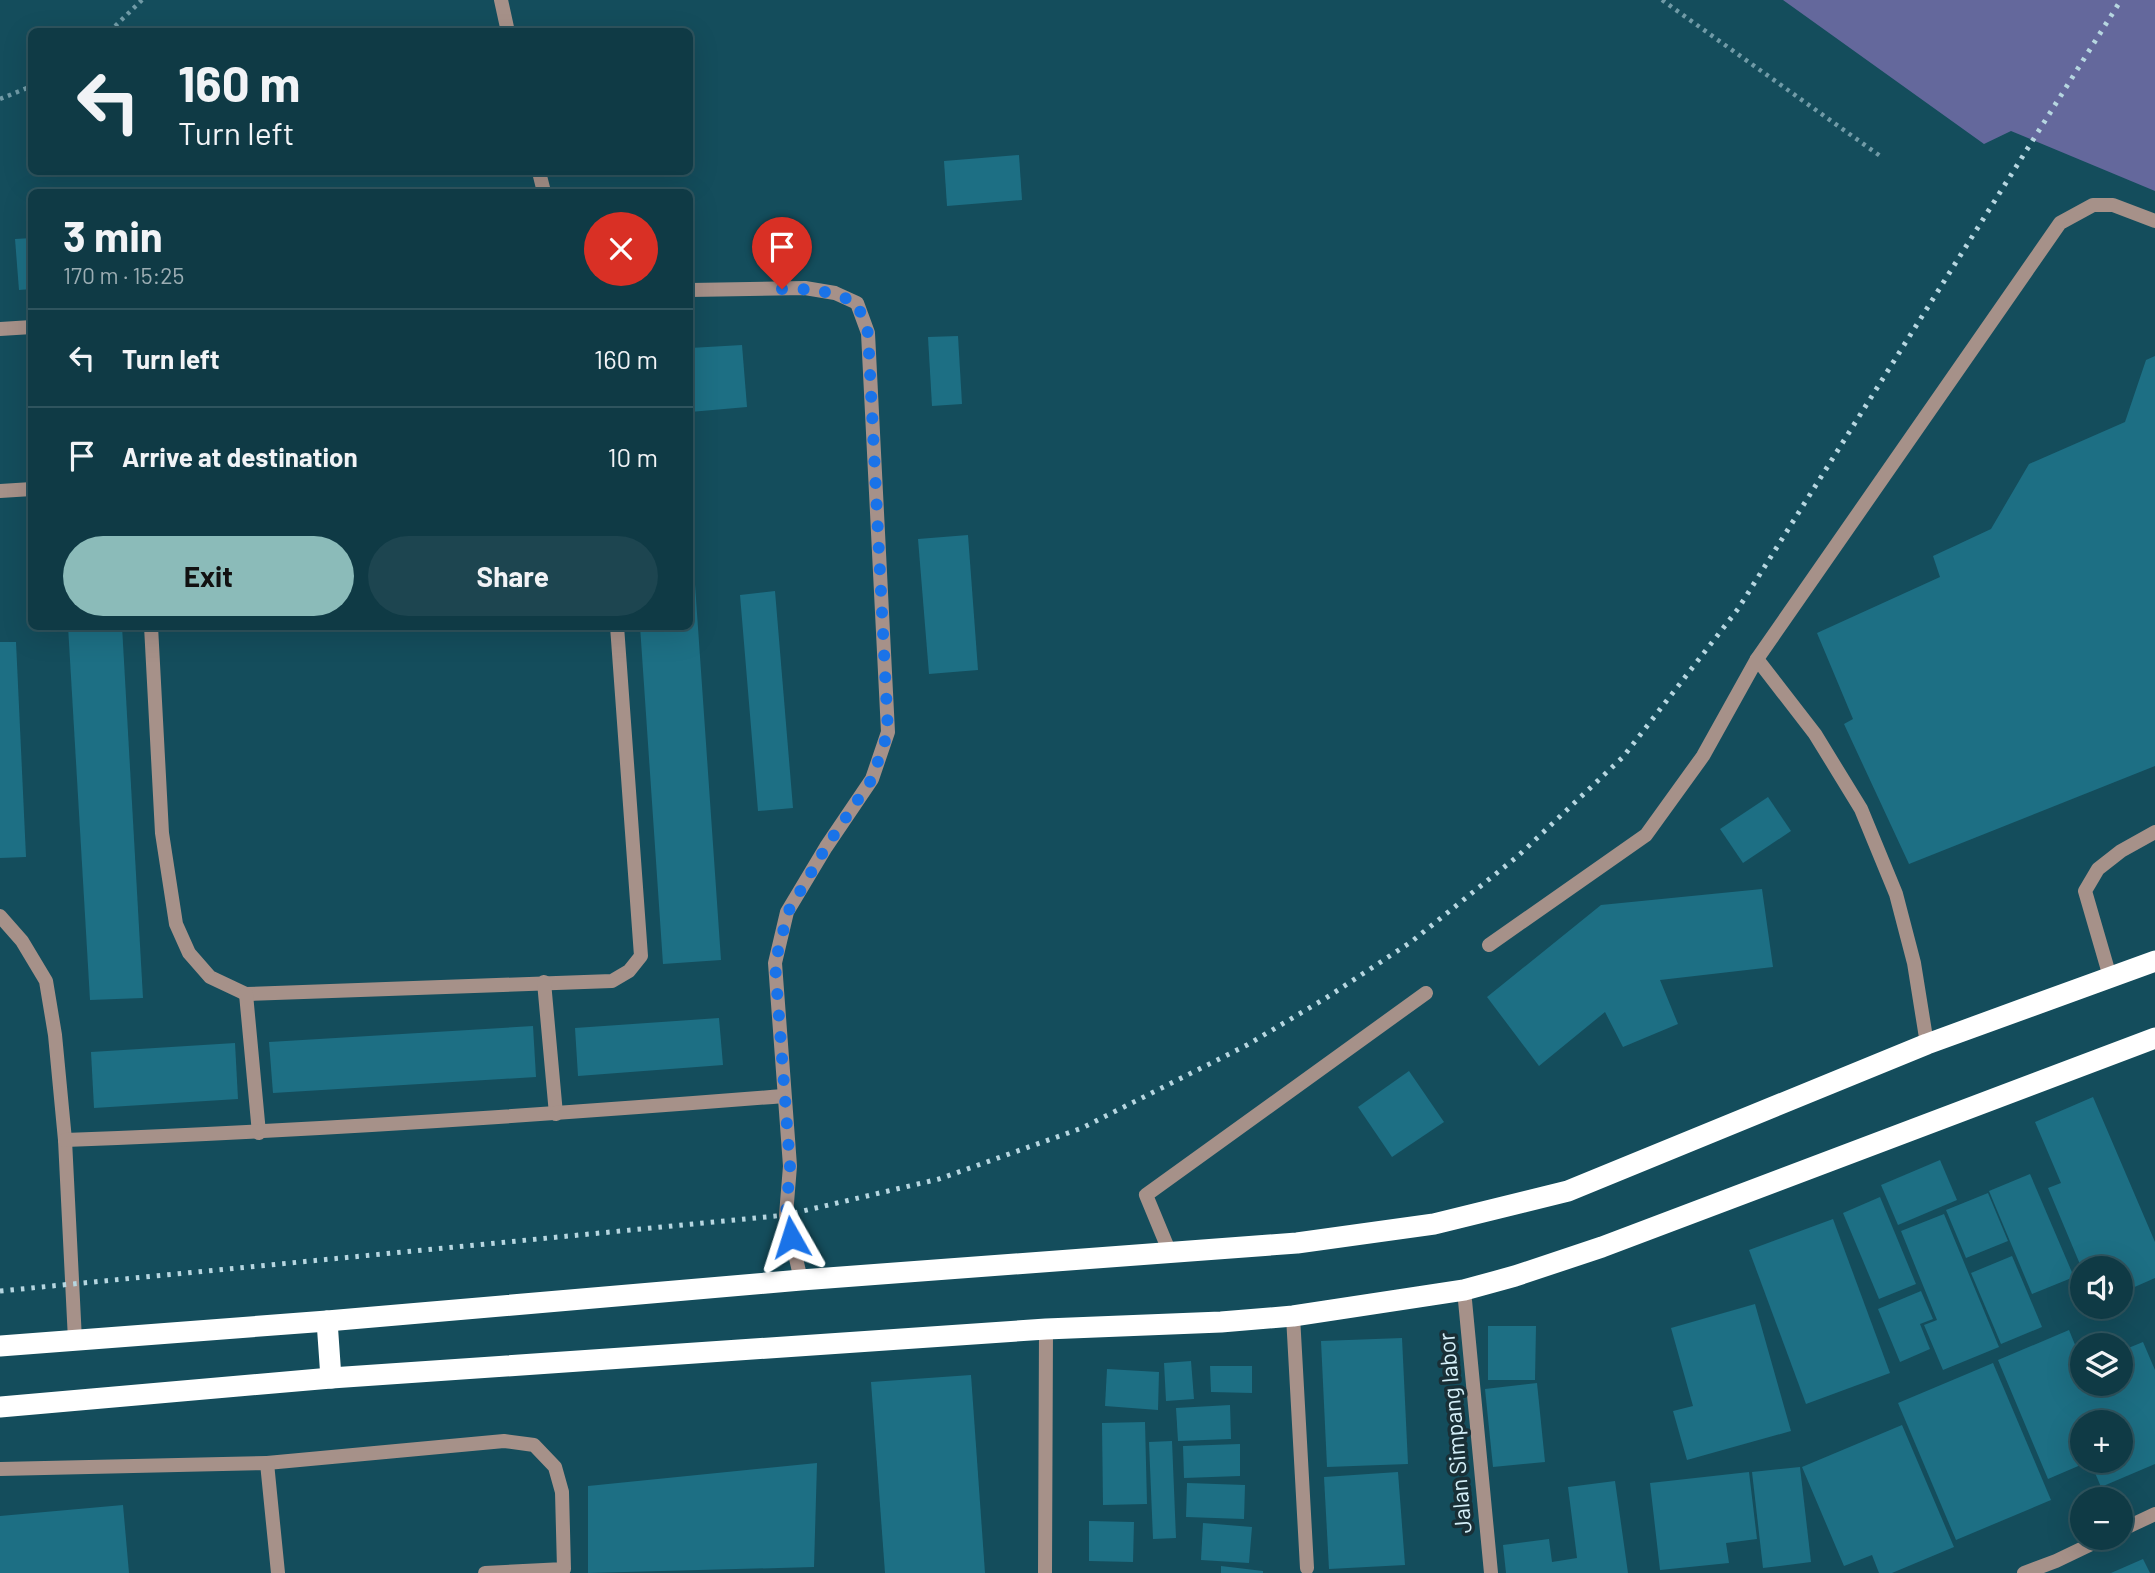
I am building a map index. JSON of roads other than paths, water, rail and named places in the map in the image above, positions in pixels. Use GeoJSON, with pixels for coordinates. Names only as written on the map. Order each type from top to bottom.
{"type":"FeatureCollection","features":[{"type":"Feature","properties":{"kind":"highway"},"geometry":{"type":"LineString","coordinates":[[0,1346],[801,1280],[1297,1243],[1434,1224],[1568,1191],[1927,1044],[2155,961]]}},
{"type":"Feature","properties":{"kind":"highway"},"geometry":{"type":"LineString","coordinates":[[0,1407],[331,1378],[1046,1329],[1221,1322],[1293,1316],[1464,1290],[1516,1276],[1602,1247],[2155,1038]]}},
{"type":"Feature","properties":{"kind":"highway"},"geometry":{"type":"LineString","coordinates":[[327,1321],[331,1378]]}},
{"type":"Feature","properties":{"kind":"street"},"geometry":{"type":"LineString","coordinates":[[501,0],[507,28]]}},
{"type":"Feature","properties":{"kind":"street"},"geometry":{"type":"LineString","coordinates":[[1489,945],[1646,835],[1703,756],[1757,659],[2060,223],[2093,205],[2113,205],[2155,221]]}},
{"type":"Feature","properties":{"kind":"street"},"geometry":{"type":"LineString","coordinates":[[693,290],[805,288],[835,293],[857,303],[868,333],[888,732],[872,779],[826,847],[788,912],[775,963],[790,1166],[786,1215],[801,1280]]}},
{"type":"Feature","properties":{"kind":"street"},"geometry":{"type":"LineString","coordinates":[[0,329],[28,327]]}},
{"type":"Feature","properties":{"kind":"street"},"geometry":{"type":"LineString","coordinates":[[0,491],[28,489]]}},
{"type":"Feature","properties":{"kind":"street"},"geometry":{"type":"LineString","coordinates":[[152,630],[162,833],[176,925],[189,953],[210,977],[246,994],[612,981],[629,971],[641,956],[617,630]]}},
{"type":"Feature","properties":{"kind":"street"},"geometry":{"type":"LineString","coordinates":[[1757,659],[1815,734],[1861,809],[1896,894],[1914,963],[1927,1044]]}},
{"type":"Feature","properties":{"kind":"street"},"geometry":{"type":"LineString","coordinates":[[2110,977],[2085,891],[2098,869],[2121,851],[2155,832]]}},
{"type":"Feature","properties":{"kind":"street"},"geometry":{"type":"LineString","coordinates":[[0,916],[22,941],[46,981],[55,1035],[65,1140],[75,1340]]}},
{"type":"Feature","properties":{"kind":"street"},"geometry":{"type":"LineString","coordinates":[[544,982],[556,1114]]}},
{"type":"Feature","properties":{"kind":"street"},"geometry":{"type":"LineString","coordinates":[[1170,1252],[1146,1195],[1426,993]]}},
{"type":"Feature","properties":{"kind":"street"},"geometry":{"type":"LineString","coordinates":[[246,994],[259,1133]]}},
{"type":"Feature","properties":{"kind":"street"},"geometry":{"type":"LineString","coordinates":[[65,1140],[259,1133],[784,1096]]}},
{"type":"Feature","properties":{"kind":"street","name":"Jalan Simpang labor"},"geometry":{"type":"LineString","coordinates":[[1464,1290],[1491,1573]]}},
{"type":"Feature","properties":{"kind":"street"},"geometry":{"type":"LineString","coordinates":[[1293,1316],[1307,1568]]}},
{"type":"Feature","properties":{"kind":"street"},"geometry":{"type":"LineString","coordinates":[[1045,1573],[1046,1329]]}},
{"type":"Feature","properties":{"kind":"street"},"geometry":{"type":"LineString","coordinates":[[0,1469],[267,1463],[504,1441],[534,1445],[555,1467],[562,1492],[564,1569],[485,1573]]}},
{"type":"Feature","properties":{"kind":"street"},"geometry":{"type":"LineString","coordinates":[[267,1463],[278,1573]]}},
{"type":"Feature","properties":{"kind":"street"},"geometry":{"type":"LineString","coordinates":[[2133,1524],[2155,1514]]}},
{"type":"Feature","properties":{"kind":"street"},"geometry":{"type":"LineString","coordinates":[[2024,1573],[2059,1567],[2085,1550]]}},
{"type":"Feature","properties":{"kind":"water"},"geometry":{"type":"Polygon","coordinates":[[[1783,0],[2155,0],[2155,191],[2011,131],[1984,144],[1783,0]]]}},
{"type":"Feature","properties":{"kind":"railway"},"geometry":{"type":"LineString","coordinates":[[0,1291],[786,1215],[939,1179],[1082,1128],[1247,1045],[1326,998],[1411,942],[1518,856],[1623,757],[1738,609],[2121,0]]}}]}
